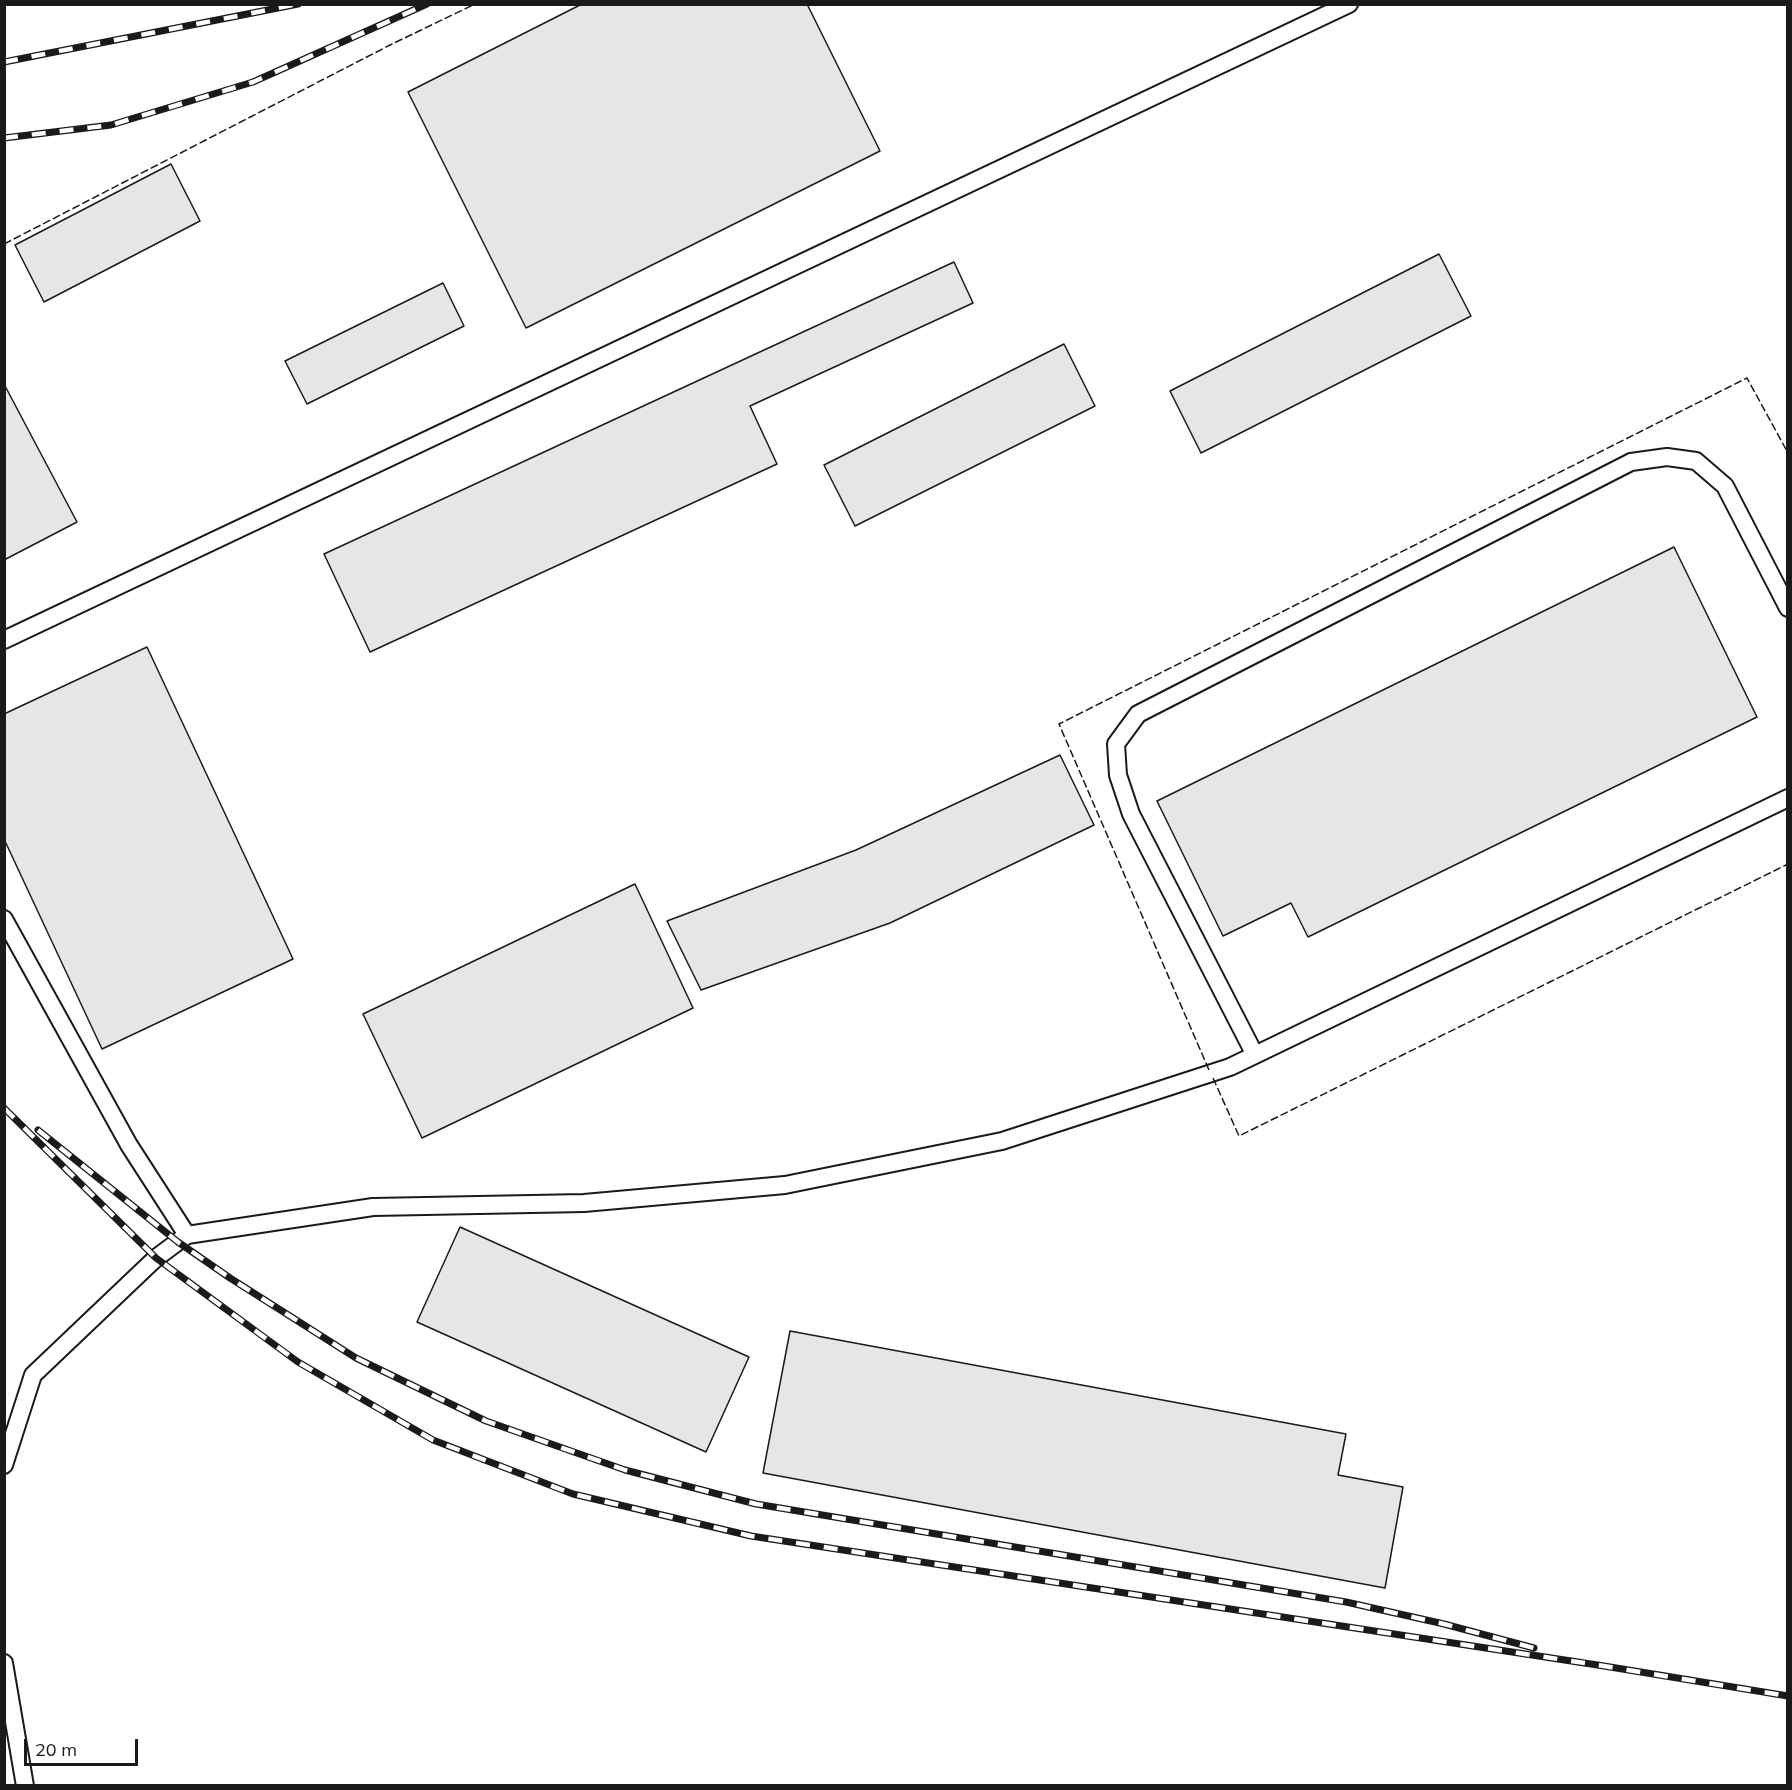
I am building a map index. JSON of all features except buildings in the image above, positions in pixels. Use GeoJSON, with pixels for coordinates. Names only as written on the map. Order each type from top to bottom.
{"type":"FeatureCollection","features":[{"type":"Feature","properties":{"kind":"lane"},"geometry":{"type":"LineString","coordinates":[[4,640],[1349,4]]}},
{"type":"Feature","properties":{"kind":"lane"},"geometry":{"type":"LineString","coordinates":[[1255,1055],[1131,814],[1121,785],[1116,744],[1138,714],[1631,462],[1666,457],[1696,461],[1725,486],[1788,608]]}},
{"type":"Feature","properties":{"kind":"lane"},"geometry":{"type":"LineString","coordinates":[[4,1465],[33,1375],[156,1258],[187,1235],[373,1207],[584,1203],[785,1185],[1002,1141],[1230,1067],[1788,798]]}},
{"type":"Feature","properties":{"kind":"lane"},"geometry":{"type":"LineString","coordinates":[[4,919],[129,1145],[187,1235]]}},
{"type":"Feature","properties":{"kind":"lane"},"geometry":{"type":"LineString","coordinates":[[4,1663],[25,1785]]}},
{"type":"Feature","properties":{"kind":"railway"},"geometry":{"type":"LineString","coordinates":[[4,62],[298,4]]}},
{"type":"Feature","properties":{"kind":"railway"},"geometry":{"type":"LineString","coordinates":[[4,138],[111,125],[253,82],[427,4]]}},
{"type":"Feature","properties":{"kind":"railway"},"geometry":{"type":"LineString","coordinates":[[4,1108],[156,1258],[298,1362],[433,1440],[573,1494],[751,1536],[1788,1696]]}},
{"type":"Feature","properties":{"kind":"railway"},"geometry":{"type":"LineString","coordinates":[[38,1130],[178,1242],[356,1358],[486,1421],[625,1470],[756,1504],[1346,1602],[1444,1624],[1534,1648]]}},
{"type":"Feature","properties":{"kind":"fence"},"geometry":{"type":"LineString","coordinates":[[4,244],[390,45],[475,4]]}},
{"type":"Feature","properties":{"kind":"fence"},"geometry":{"type":"LineString","coordinates":[[1209,1070],[1059,724],[1747,378],[1788,453]]}},
{"type":"Feature","properties":{"kind":"fence"},"geometry":{"type":"LineString","coordinates":[[1213,1078],[1239,1136],[1788,864]]}}]}
